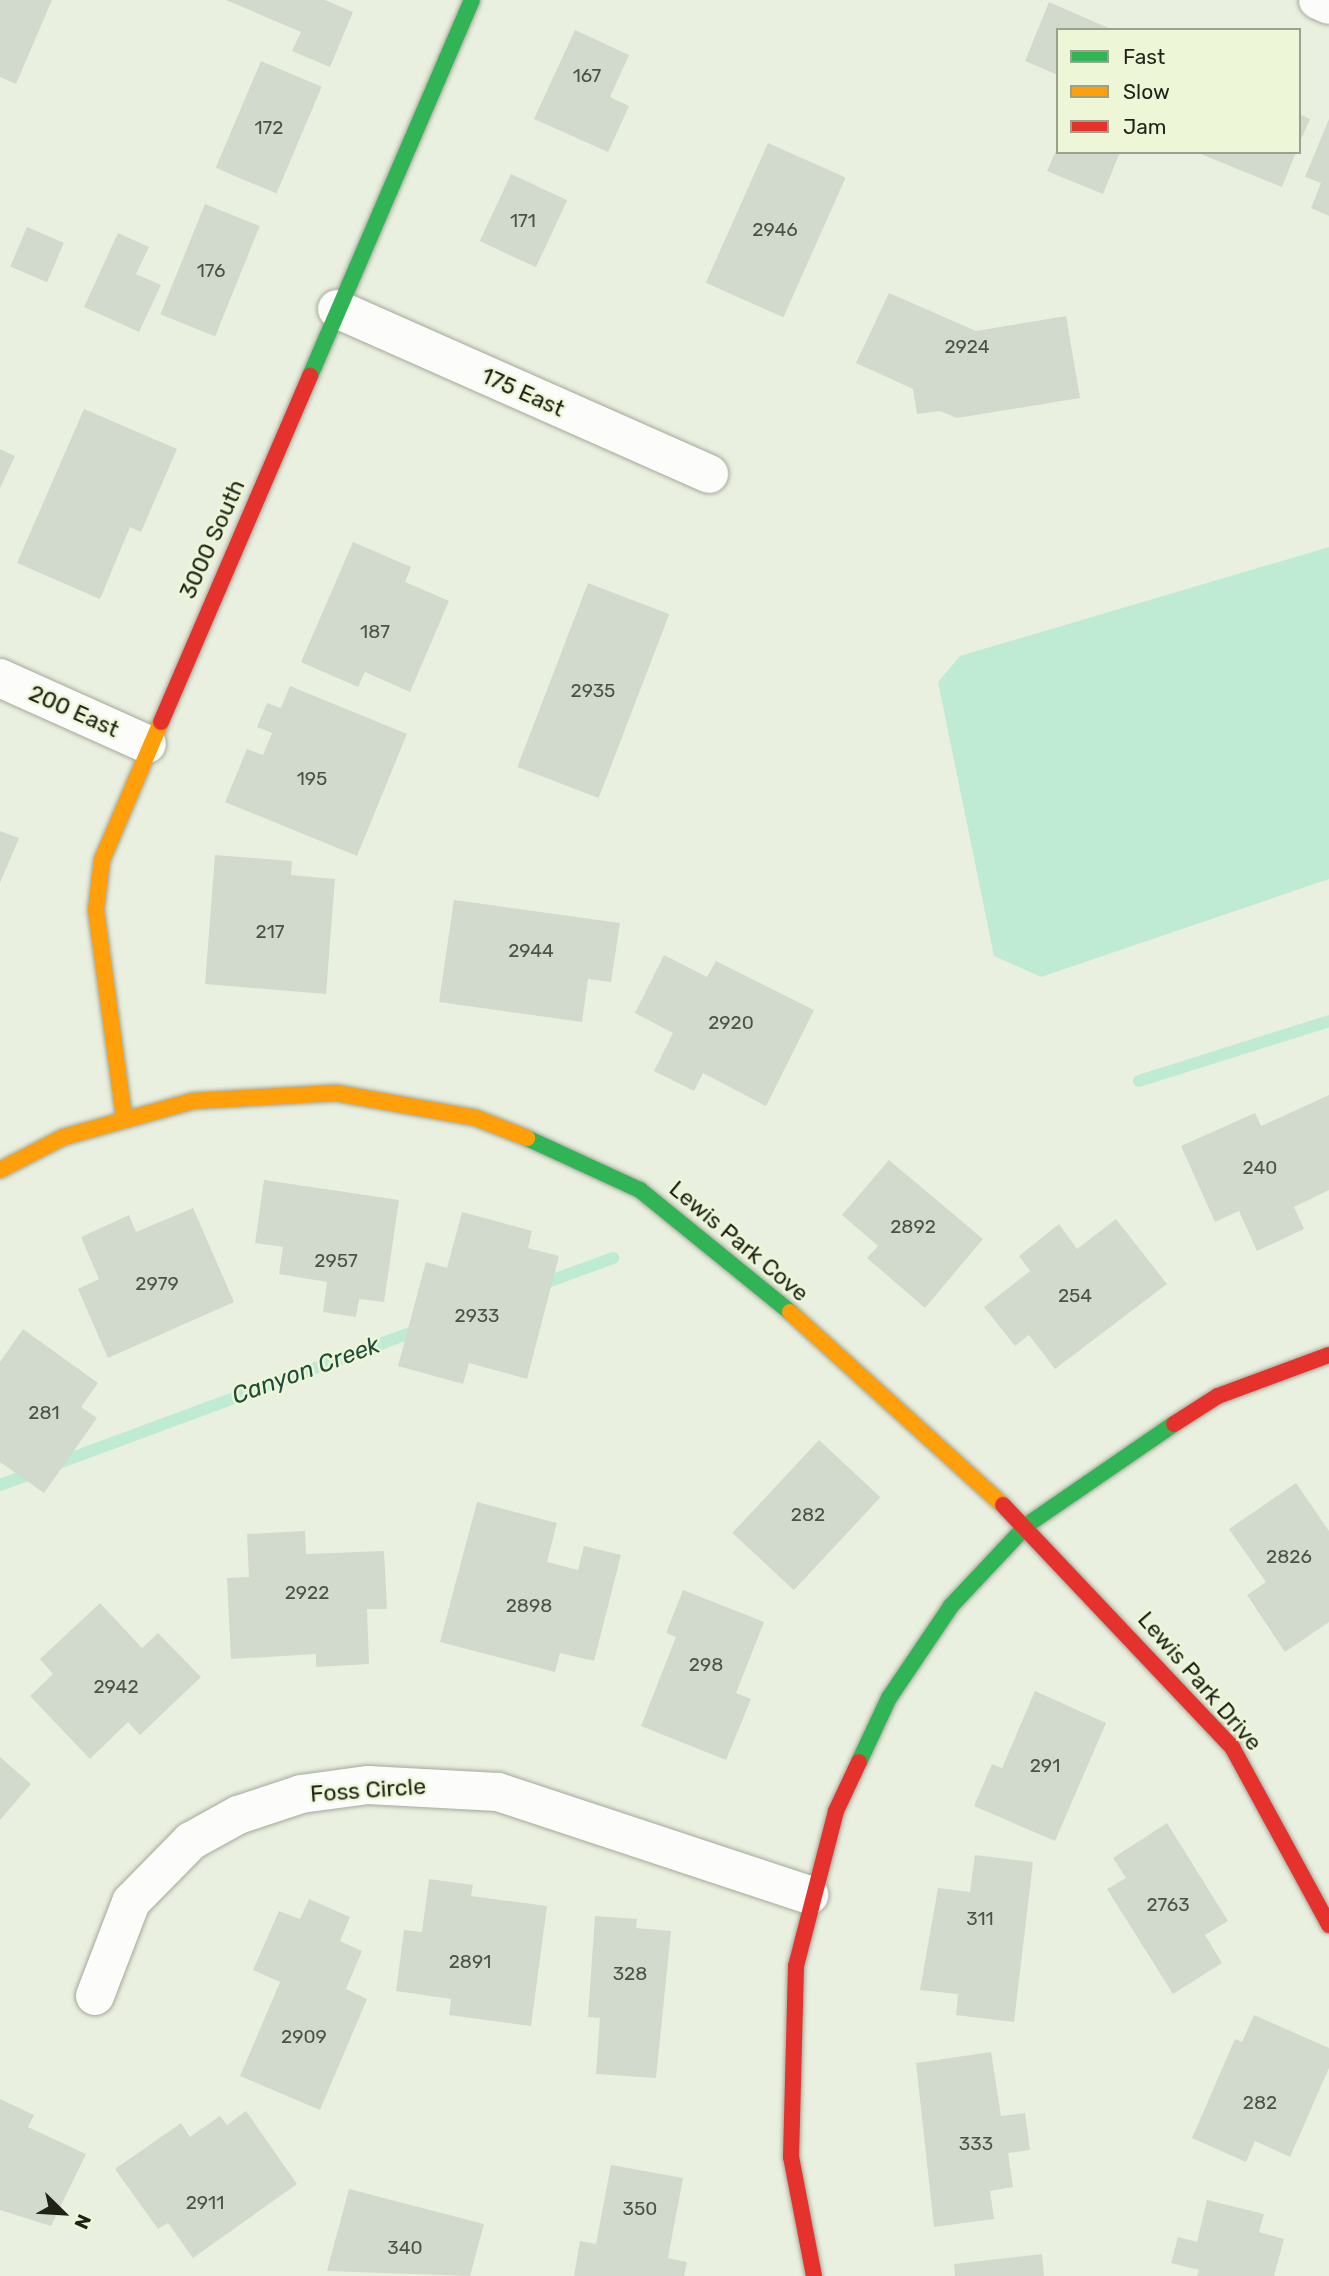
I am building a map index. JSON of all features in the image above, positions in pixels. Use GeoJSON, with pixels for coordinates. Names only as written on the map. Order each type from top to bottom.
{"type":"FeatureCollection","features":[{"type":"Feature","properties":{"kind":"street","name":"3000 South"},"geometry":{"type":"LineString","coordinates":[[124,1117],[111,1059],[97,884],[147,744],[472,0]]}},
{"type":"Feature","properties":{"kind":"street"},"geometry":{"type":"LineString","coordinates":[[1318,0],[1329,5]]}},
{"type":"Feature","properties":{"kind":"street","name":"175 East"},"geometry":{"type":"LineString","coordinates":[[337,310],[709,474]]}},
{"type":"Feature","properties":{"kind":"street","name":"200 East"},"geometry":{"type":"LineString","coordinates":[[0,678],[147,744]]}},
{"type":"Feature","properties":{"kind":"street","name":"Lewis Park Cove"},"geometry":{"type":"LineString","coordinates":[[0,1170],[64,1137],[124,1117],[242,1094],[336,1093],[476,1118],[584,1159],[693,1227],[1027,1525]]}},
{"type":"Feature","properties":{"kind":"street"},"geometry":{"type":"LineString","coordinates":[[814,2276],[791,2157],[788,2094],[796,1966],[809,1895],[836,1811],[889,1698],[951,1606],[1027,1525],[1115,1456],[1218,1396],[1329,1355]]}},
{"type":"Feature","properties":{"kind":"street","name":"Lewis Park Drive"},"geometry":{"type":"LineString","coordinates":[[1027,1525],[1232,1747],[1329,1925]]}},
{"type":"Feature","properties":{"kind":"street","name":"Foss Circle"},"geometry":{"type":"LineString","coordinates":[[95,1996],[131,1902],[191,1841],[238,1815],[301,1794],[354,1787],[431,1784],[498,1792],[809,1895]]}},
{"type":"Feature","properties":{"kind":"shaded area"},"geometry":{"type":"Polygon","coordinates":[[[1329,547],[1329,879],[1041,977],[994,956],[938,682],[960,656],[1329,547]]]}},
{"type":"Feature","properties":{"kind":"building"},"geometry":{"type":"Polygon","coordinates":[[[0,0],[52,0],[16,84],[0,77],[0,0]]]}},
{"type":"Feature","properties":{"kind":"building"},"geometry":{"type":"Polygon","coordinates":[[[226,0],[325,0],[353,12],[330,67],[292,51],[301,32],[226,0]]]}},
{"type":"Feature","properties":{"kind":"building"},"geometry":{"type":"Polygon","coordinates":[[[1049,2],[1108,28],[1056,28],[1056,74],[1025,61],[1049,2]]]}},
{"type":"Feature","properties":{"kind":"building"},"geometry":{"type":"Polygon","coordinates":[[[575,30],[629,55],[610,97],[629,106],[608,152],[534,119],[575,30]]]}},
{"type":"Feature","properties":{"kind":"building"},"geometry":{"type":"Polygon","coordinates":[[[261,61],[322,87],[276,194],[216,168],[261,61]]]}},
{"type":"Feature","properties":{"kind":"building"},"geometry":{"type":"Polygon","coordinates":[[[1301,115],[1310,119],[1301,139],[1301,115]]]}},
{"type":"Feature","properties":{"kind":"building"},"geometry":{"type":"Polygon","coordinates":[[[1329,119],[1329,216],[1311,208],[1321,183],[1305,177],[1329,119]]]}},
{"type":"Feature","properties":{"kind":"building"},"geometry":{"type":"Polygon","coordinates":[[[768,143],[846,178],[783,317],[706,283],[768,143]]]}},
{"type":"Feature","properties":{"kind":"building"},"geometry":{"type":"Polygon","coordinates":[[[1056,151],[1056,154],[1119,154],[1103,194],[1047,171],[1056,151]]]}},
{"type":"Feature","properties":{"kind":"building"},"geometry":{"type":"Polygon","coordinates":[[[1201,154],[1295,154],[1282,187],[1201,154]]]}},
{"type":"Feature","properties":{"kind":"building"},"geometry":{"type":"Polygon","coordinates":[[[511,174],[567,200],[536,267],[480,241],[511,174]]]}},
{"type":"Feature","properties":{"kind":"building"},"geometry":{"type":"Polygon","coordinates":[[[205,204],[260,226],[215,336],[160,314],[205,204]]]}},
{"type":"Feature","properties":{"kind":"building"},"geometry":{"type":"Polygon","coordinates":[[[27,227],[64,243],[47,282],[10,267],[27,227]]]}},
{"type":"Feature","properties":{"kind":"building"},"geometry":{"type":"Polygon","coordinates":[[[118,233],[149,247],[136,274],[161,285],[139,332],[84,307],[118,233]]]}},
{"type":"Feature","properties":{"kind":"building"},"geometry":{"type":"Polygon","coordinates":[[[889,293],[976,331],[1066,316],[1080,398],[957,418],[940,411],[917,414],[913,389],[856,363],[889,293]]]}},
{"type":"Feature","properties":{"kind":"building"},"geometry":{"type":"Polygon","coordinates":[[[84,409],[177,449],[141,532],[130,527],[100,599],[17,563],[84,409]]]}},
{"type":"Feature","properties":{"kind":"building"},"geometry":{"type":"Polygon","coordinates":[[[0,449],[15,456],[0,488],[0,449]]]}},
{"type":"Feature","properties":{"kind":"building"},"geometry":{"type":"Polygon","coordinates":[[[353,542],[411,567],[405,582],[449,601],[410,692],[365,672],[358,687],[301,662],[353,542]]]}},
{"type":"Feature","properties":{"kind":"building"},"geometry":{"type":"Polygon","coordinates":[[[588,583],[669,614],[599,798],[517,767],[588,583]]]}},
{"type":"Feature","properties":{"kind":"building"},"geometry":{"type":"Polygon","coordinates":[[[290,686],[407,734],[357,856],[225,802],[247,749],[263,755],[272,733],[257,727],[267,703],[281,708],[290,686]]]}},
{"type":"Feature","properties":{"kind":"building"},"geometry":{"type":"Polygon","coordinates":[[[0,831],[19,838],[0,883],[0,831]]]}},
{"type":"Feature","properties":{"kind":"building"},"geometry":{"type":"Polygon","coordinates":[[[215,855],[292,861],[291,875],[335,879],[326,994],[205,984],[215,855]]]}},
{"type":"Feature","properties":{"kind":"building"},"geometry":{"type":"Polygon","coordinates":[[[454,900],[620,923],[611,982],[588,979],[582,1022],[439,1002],[454,900]]]}},
{"type":"Feature","properties":{"kind":"building"},"geometry":{"type":"Polygon","coordinates":[[[664,955],[707,977],[716,961],[814,1010],[766,1106],[703,1073],[694,1091],[654,1071],[673,1033],[635,1013],[664,955]]]}},
{"type":"Feature","properties":{"kind":"building"},"geometry":{"type":"Polygon","coordinates":[[[1329,1095],[1329,1190],[1294,1207],[1304,1229],[1257,1251],[1239,1211],[1215,1222],[1181,1146],[1255,1113],[1261,1126],[1329,1095]]]}},
{"type":"Feature","properties":{"kind":"building"},"geometry":{"type":"Polygon","coordinates":[[[889,1160],[983,1239],[925,1308],[867,1258],[878,1246],[842,1215],[889,1160]]]}},
{"type":"Feature","properties":{"kind":"building"},"geometry":{"type":"Polygon","coordinates":[[[264,1180],[399,1200],[384,1302],[359,1299],[356,1317],[323,1312],[327,1282],[279,1274],[283,1247],[255,1243],[264,1180]]]}},
{"type":"Feature","properties":{"kind":"building"},"geometry":{"type":"Polygon","coordinates":[[[193,1208],[234,1302],[108,1358],[78,1289],[99,1279],[81,1237],[129,1215],[136,1232],[193,1208]]]}},
{"type":"Feature","properties":{"kind":"building"},"geometry":{"type":"Polygon","coordinates":[[[462,1212],[532,1231],[528,1248],[559,1256],[527,1379],[469,1363],[463,1384],[398,1366],[426,1262],[447,1268],[462,1212]]]}},
{"type":"Feature","properties":{"kind":"building"},"geometry":{"type":"Polygon","coordinates":[[[1116,1219],[1167,1284],[1055,1369],[1029,1335],[1015,1346],[984,1307],[1030,1271],[1019,1256],[1059,1224],[1077,1249],[1116,1219]]]}},
{"type":"Feature","properties":{"kind":"building"},"geometry":{"type":"Polygon","coordinates":[[[23,1329],[98,1383],[81,1407],[97,1418],[44,1493],[0,1462],[0,1362],[23,1329]]]}},
{"type":"Feature","properties":{"kind":"building"},"geometry":{"type":"Polygon","coordinates":[[[819,1440],[880,1497],[794,1590],[732,1533],[819,1440]]]}},
{"type":"Feature","properties":{"kind":"building"},"geometry":{"type":"Polygon","coordinates":[[[1296,1483],[1329,1531],[1329,1622],[1285,1652],[1247,1595],[1266,1582],[1229,1529],[1296,1483]]]}},
{"type":"Feature","properties":{"kind":"building"},"geometry":{"type":"Polygon","coordinates":[[[477,1502],[557,1523],[547,1562],[578,1570],[584,1546],[621,1555],[594,1661],[560,1653],[555,1672],[440,1642],[477,1502]]]}},
{"type":"Feature","properties":{"kind":"building"},"geometry":{"type":"Polygon","coordinates":[[[305,1531],[306,1554],[384,1551],[387,1609],[367,1609],[369,1664],[316,1667],[316,1654],[231,1659],[227,1578],[249,1577],[247,1534],[305,1531]]]}},
{"type":"Feature","properties":{"kind":"building"},"geometry":{"type":"Polygon","coordinates":[[[683,1590],[764,1622],[736,1693],[751,1699],[726,1760],[641,1726],[676,1637],[666,1633],[683,1590]]]}},
{"type":"Feature","properties":{"kind":"building"},"geometry":{"type":"Polygon","coordinates":[[[100,1603],[142,1648],[158,1633],[201,1677],[140,1735],[128,1722],[90,1759],[30,1696],[53,1674],[40,1659],[100,1603]]]}},
{"type":"Feature","properties":{"kind":"building"},"geometry":{"type":"Polygon","coordinates":[[[1035,1691],[1106,1723],[1055,1841],[974,1806],[992,1764],[1002,1768],[1035,1691]]]}},
{"type":"Feature","properties":{"kind":"building"},"geometry":{"type":"Polygon","coordinates":[[[0,1757],[31,1784],[0,1820],[0,1757]]]}},
{"type":"Feature","properties":{"kind":"building"},"geometry":{"type":"Polygon","coordinates":[[[1167,1823],[1228,1921],[1205,1935],[1222,1963],[1173,1994],[1107,1889],[1126,1878],[1113,1858],[1167,1823]]]}},
{"type":"Feature","properties":{"kind":"building"},"geometry":{"type":"Polygon","coordinates":[[[975,1855],[1033,1862],[1014,2022],[956,2015],[958,1994],[920,1990],[938,1888],[970,1892],[975,1855]]]}},
{"type":"Feature","properties":{"kind":"building"},"geometry":{"type":"Polygon","coordinates":[[[429,1879],[473,1885],[471,1896],[547,1906],[531,2026],[449,2015],[451,1999],[396,1991],[404,1930],[422,1932],[429,1879]]]}},
{"type":"Feature","properties":{"kind":"building"},"geometry":{"type":"Polygon","coordinates":[[[309,1899],[350,1917],[340,1941],[362,1951],[346,1989],[367,1999],[320,2110],[240,2076],[280,1982],[253,1970],[279,1911],[300,1919],[309,1899]]]}},
{"type":"Feature","properties":{"kind":"building"},"geometry":{"type":"Polygon","coordinates":[[[595,1916],[637,1919],[636,1928],[671,1931],[656,2078],[596,2074],[600,2018],[588,2017],[595,1916]]]}},
{"type":"Feature","properties":{"kind":"building"},"geometry":{"type":"Polygon","coordinates":[[[1254,2015],[1329,2048],[1329,2068],[1290,2157],[1255,2141],[1246,2162],[1192,2138],[1235,2039],[1242,2042],[1254,2015]]]}},
{"type":"Feature","properties":{"kind":"building"},"geometry":{"type":"Polygon","coordinates":[[[991,2052],[1001,2116],[1025,2113],[1030,2150],[1008,2153],[1013,2187],[990,2191],[994,2219],[934,2227],[916,2063],[991,2052]]]}},
{"type":"Feature","properties":{"kind":"building"},"geometry":{"type":"Polygon","coordinates":[[[0,2099],[34,2115],[28,2127],[86,2154],[51,2226],[0,2210],[0,2099]]]}},
{"type":"Feature","properties":{"kind":"building"},"geometry":{"type":"Polygon","coordinates":[[[246,2111],[297,2184],[193,2258],[168,2223],[158,2229],[115,2169],[181,2123],[190,2137],[220,2116],[227,2125],[246,2111]]]}},
{"type":"Feature","properties":{"kind":"building"},"geometry":{"type":"Polygon","coordinates":[[[611,2165],[683,2178],[668,2258],[687,2262],[684,2276],[574,2276],[580,2241],[596,2244],[611,2165]]]}},
{"type":"Feature","properties":{"kind":"building"},"geometry":{"type":"Polygon","coordinates":[[[349,2189],[484,2224],[470,2276],[327,2271],[349,2189]]]}},
{"type":"Feature","properties":{"kind":"building"},"geometry":{"type":"Polygon","coordinates":[[[1207,2200],[1264,2214],[1259,2232],[1284,2239],[1274,2276],[1197,2276],[1199,2270],[1171,2263],[1178,2237],[1197,2242],[1207,2200]]]}},
{"type":"Feature","properties":{"kind":"building"},"geometry":{"type":"Polygon","coordinates":[[[1042,2254],[1044,2276],[955,2276],[954,2264],[1042,2254]]]}},
{"type":"Feature","properties":{"kind":"waterway","name":"Canyon Creek"},"geometry":{"type":"LineString","coordinates":[[1139,1081],[1329,1021]]}},
{"type":"Feature","properties":{"kind":"waterway","name":"Canyon Creek"},"geometry":{"type":"LineString","coordinates":[[539,1285],[613,1258]]}},
{"type":"Feature","properties":{"kind":"waterway","name":"Canyon Creek"},"geometry":{"type":"LineString","coordinates":[[53,1465],[420,1329]]}},
{"type":"Feature","properties":{"kind":"waterway","name":"Canyon Creek"},"geometry":{"type":"LineString","coordinates":[[0,1485],[36,1472]]}},
{"type":"Feature","properties":{"kind":"traffic: fast"},"geometry":{"type":"LineString","coordinates":[[310,376],[472,0]]}},
{"type":"Feature","properties":{"kind":"traffic: fast"},"geometry":{"type":"LineString","coordinates":[[527,1138],[640,1190],[790,1312]]}},
{"type":"Feature","properties":{"kind":"traffic: fast"},"geometry":{"type":"LineString","coordinates":[[859,1762],[889,1698],[951,1606],[1027,1525],[1174,1424]]}},
{"type":"Feature","properties":{"kind":"traffic: slow"},"geometry":{"type":"LineString","coordinates":[[124,1117],[96,910],[102,860],[161,722]]}},
{"type":"Feature","properties":{"kind":"traffic: slow"},"geometry":{"type":"LineString","coordinates":[[0,1170],[64,1137],[193,1101],[336,1093],[476,1118],[527,1138]]}},
{"type":"Feature","properties":{"kind":"traffic: slow"},"geometry":{"type":"LineString","coordinates":[[790,1312],[1003,1505]]}},
{"type":"Feature","properties":{"kind":"traffic: jam"},"geometry":{"type":"LineString","coordinates":[[161,722],[310,376]]}},
{"type":"Feature","properties":{"kind":"traffic: jam"},"geometry":{"type":"LineString","coordinates":[[1174,1424],[1218,1396],[1329,1355]]}},
{"type":"Feature","properties":{"kind":"traffic: jam"},"geometry":{"type":"LineString","coordinates":[[1003,1505],[1232,1747],[1329,1925]]}},
{"type":"Feature","properties":{"kind":"traffic: jam"},"geometry":{"type":"LineString","coordinates":[[814,2276],[791,2157],[796,1966],[836,1811],[859,1762]]}}]}
